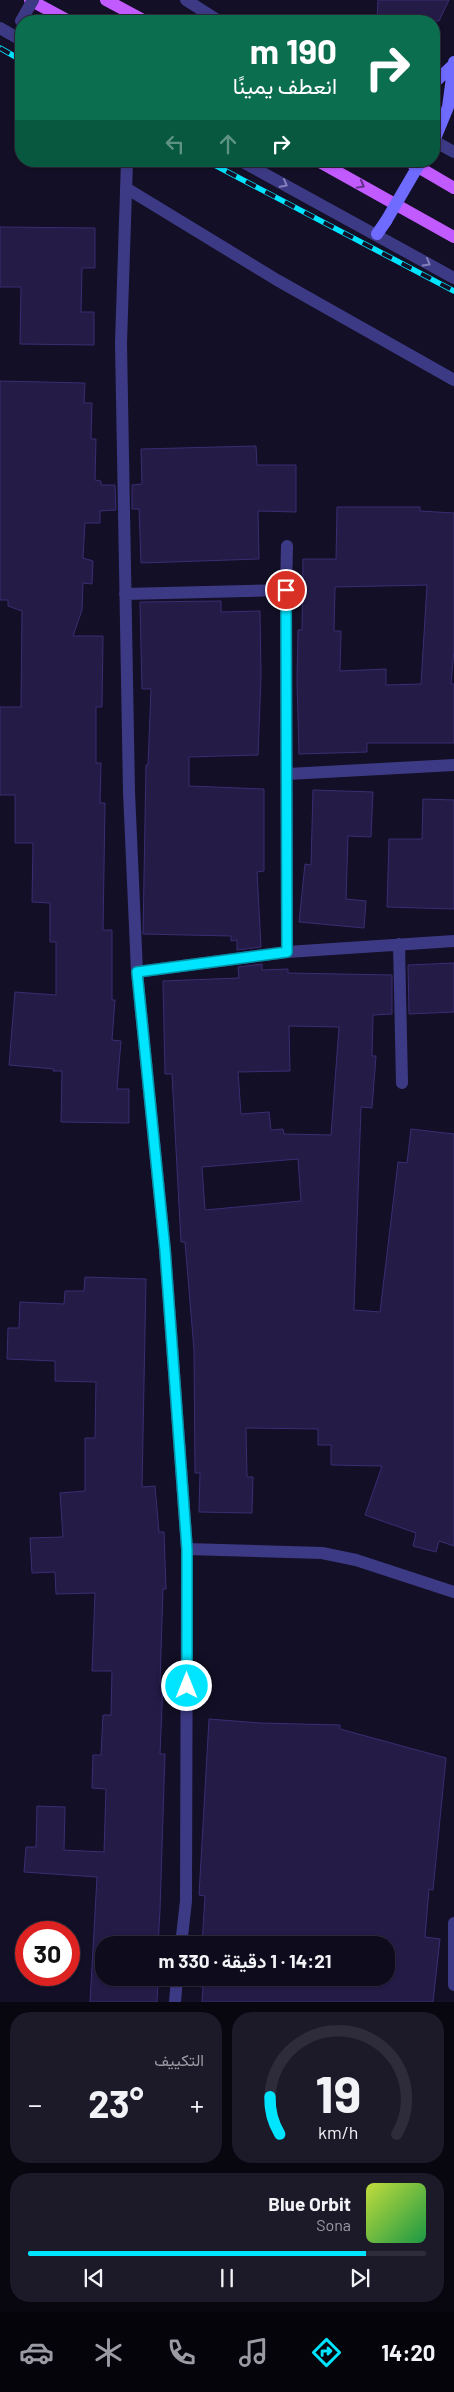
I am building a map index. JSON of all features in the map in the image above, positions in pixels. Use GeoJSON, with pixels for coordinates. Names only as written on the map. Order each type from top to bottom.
{"type":"FeatureCollection","features":[{"type":"Feature","properties":{"kind":"main road"},"geometry":{"type":"LineString","coordinates":[[32,0],[58,15]]}},
{"type":"Feature","properties":{"kind":"main road"},"geometry":{"type":"LineString","coordinates":[[106,0],[133,15]]}},
{"type":"Feature","properties":{"kind":"main road"},"geometry":{"type":"LineString","coordinates":[[440,77],[453,64]]}},
{"type":"Feature","properties":{"kind":"main road"},"geometry":{"type":"LineString","coordinates":[[440,126],[448,107],[453,64]]}},
{"type":"Feature","properties":{"kind":"main road"},"geometry":{"type":"LineString","coordinates":[[329,167],[454,237]]}},
{"type":"Feature","properties":{"kind":"main road"},"geometry":{"type":"LineString","coordinates":[[377,234],[418,167]]}},
{"type":"Feature","properties":{"kind":"main road"},"geometry":{"type":"LineString","coordinates":[[418,167],[454,188]]}},
{"type":"Feature","properties":{"kind":"street"},"geometry":{"type":"LineString","coordinates":[[24,15],[32,0]]}},
{"type":"Feature","properties":{"kind":"street"},"geometry":{"type":"LineString","coordinates":[[186,0],[210,15]]}},
{"type":"Feature","properties":{"kind":"street"},"geometry":{"type":"LineString","coordinates":[[0,28],[15,37]]}},
{"type":"Feature","properties":{"kind":"street"},"geometry":{"type":"LineString","coordinates":[[440,144],[454,152]]}},
{"type":"Feature","properties":{"kind":"street"},"geometry":{"type":"LineString","coordinates":[[127,167],[122,343],[129,792],[137,972],[166,1260],[187,1549],[186,1902],[182,1936]]}},
{"type":"Feature","properties":{"kind":"street"},"geometry":{"type":"LineString","coordinates":[[252,167],[454,278]]}},
{"type":"Feature","properties":{"kind":"street"},"geometry":{"type":"LineString","coordinates":[[126,188],[277,280],[454,380]]}},
{"type":"Feature","properties":{"kind":"street"},"geometry":{"type":"LineString","coordinates":[[287,546],[287,952]]}},
{"type":"Feature","properties":{"kind":"street"},"geometry":{"type":"LineString","coordinates":[[125,594],[286,590]]}},
{"type":"Feature","properties":{"kind":"street"},"geometry":{"type":"LineString","coordinates":[[288,774],[454,765]]}},
{"type":"Feature","properties":{"kind":"street"},"geometry":{"type":"LineString","coordinates":[[137,972],[287,952],[454,940]]}},
{"type":"Feature","properties":{"kind":"street"},"geometry":{"type":"LineString","coordinates":[[399,944],[402,1083]]}},
{"type":"Feature","properties":{"kind":"street"},"geometry":{"type":"LineString","coordinates":[[187,1549],[322,1553],[356,1560],[454,1592]]}},
{"type":"Feature","properties":{"kind":"street"},"geometry":{"type":"LineString","coordinates":[[454,1922],[454,1985]]}},
{"type":"Feature","properties":{"kind":"street"},"geometry":{"type":"LineString","coordinates":[[175,2002],[176,1986]]}},
{"type":"Feature","properties":{"kind":"building"},"geometry":{"type":"Polygon","coordinates":[[[378,0],[449,0],[440,19],[440,15],[377,15],[378,0]]]}},
{"type":"Feature","properties":{"kind":"building"},"geometry":{"type":"Polygon","coordinates":[[[0,227],[95,228],[95,268],[82,268],[81,312],[94,312],[94,345],[20,344],[21,287],[0,287],[0,227]]]}},
{"type":"Feature","properties":{"kind":"building"},"geometry":{"type":"Polygon","coordinates":[[[0,381],[85,383],[84,403],[92,403],[91,439],[96,439],[95,480],[101,481],[101,485],[115,485],[116,510],[100,511],[100,523],[85,523],[83,558],[93,561],[92,584],[83,583],[82,610],[73,636],[103,636],[102,707],[96,707],[96,763],[101,763],[100,803],[105,803],[103,930],[112,930],[112,1000],[115,1000],[112,1040],[121,1041],[117,1089],[129,1089],[129,1123],[61,1122],[62,1071],[9,1065],[15,992],[56,995],[56,942],[50,942],[50,903],[32,902],[33,843],[15,843],[15,795],[0,795],[0,707],[21,707],[22,611],[8,606],[8,600],[0,600],[0,381]]]}},
{"type":"Feature","properties":{"kind":"building"},"geometry":{"type":"Polygon","coordinates":[[[256,446],[257,465],[296,465],[296,512],[258,511],[259,559],[141,563],[139,509],[132,509],[132,485],[142,484],[141,449],[256,446]]]}},
{"type":"Feature","properties":{"kind":"building"},"geometry":{"type":"Polygon","coordinates":[[[337,507],[420,507],[420,511],[454,513],[454,650],[451,684],[454,684],[454,743],[367,743],[367,752],[299,754],[298,630],[302,630],[303,559],[336,559],[337,507]],[[427,585],[335,587],[334,631],[341,631],[340,671],[386,669],[386,685],[421,684],[427,585]]]}},
{"type":"Feature","properties":{"kind":"building"},"geometry":{"type":"Polygon","coordinates":[[[221,601],[221,612],[260,611],[261,677],[258,755],[189,757],[189,786],[264,789],[264,871],[257,872],[261,947],[237,950],[237,940],[231,941],[231,936],[143,934],[146,765],[148,765],[151,689],[142,689],[140,602],[221,601]]]}},
{"type":"Feature","properties":{"kind":"building"},"geometry":{"type":"Polygon","coordinates":[[[313,790],[373,792],[371,837],[348,836],[346,899],[366,901],[364,928],[299,922],[305,864],[311,865],[313,790]]]}},
{"type":"Feature","properties":{"kind":"building"},"geometry":{"type":"Polygon","coordinates":[[[423,799],[454,800],[454,909],[387,907],[389,839],[422,839],[423,799]]]}},
{"type":"Feature","properties":{"kind":"building"},"geometry":{"type":"Polygon","coordinates":[[[454,963],[454,1012],[409,1014],[408,965],[454,963]]]}},
{"type":"Feature","properties":{"kind":"building"},"geometry":{"type":"Polygon","coordinates":[[[262,964],[262,970],[288,969],[288,973],[392,975],[392,1014],[373,1015],[372,1056],[376,1056],[372,1108],[361,1107],[354,1310],[380,1312],[398,1162],[407,1163],[411,1129],[454,1134],[454,1546],[439,1541],[436,1552],[413,1546],[416,1533],[365,1515],[382,1466],[331,1465],[331,1445],[318,1445],[318,1429],[246,1428],[247,1477],[253,1477],[252,1513],[199,1512],[200,1473],[195,1473],[194,1350],[185,1242],[181,1242],[172,1074],[165,1074],[163,981],[239,978],[238,967],[262,964]],[[289,1026],[290,1071],[238,1072],[241,1114],[269,1112],[271,1130],[283,1129],[284,1134],[331,1135],[339,1027],[289,1026]],[[298,1159],[202,1167],[205,1210],[301,1201],[298,1159]]]}},
{"type":"Feature","properties":{"kind":"building"},"geometry":{"type":"Polygon","coordinates":[[[85,1277],[146,1279],[142,1487],[155,1486],[159,1532],[164,1532],[166,1589],[163,1589],[160,1683],[163,1683],[160,1754],[165,1754],[159,1936],[95,1936],[95,1986],[158,1986],[157,2002],[90,2002],[97,1877],[24,1872],[26,1847],[36,1847],[37,1806],[65,1807],[64,1850],[104,1852],[106,1789],[92,1788],[93,1755],[101,1755],[103,1715],[111,1715],[112,1671],[92,1671],[95,1593],[56,1594],[55,1572],[32,1573],[30,1538],[63,1537],[60,1493],[85,1491],[85,1438],[95,1438],[96,1382],[55,1381],[55,1361],[7,1359],[8,1328],[19,1328],[20,1302],[64,1304],[65,1291],[84,1291],[85,1277]]]}},
{"type":"Feature","properties":{"kind":"building"},"geometry":{"type":"Polygon","coordinates":[[[209,1719],[260,1723],[340,1725],[340,1729],[446,1758],[433,1890],[429,1889],[425,1937],[440,1939],[433,2002],[202,2002],[203,1987],[201,1986],[395,1986],[395,1936],[203,1936],[205,1896],[199,1895],[209,1719]]]}},
{"type":"Feature","properties":{"kind":"railway"},"geometry":{"type":"LineString","coordinates":[[0,48],[15,57]]}},
{"type":"Feature","properties":{"kind":"railway"},"geometry":{"type":"LineString","coordinates":[[218,167],[454,291]]}},
{"type":"Feature","properties":{"kind":"route"},"geometry":{"type":"LineString","coordinates":[[187,1686],[187,1549],[174,1356],[137,972],[287,952],[286,590]]}}]}
